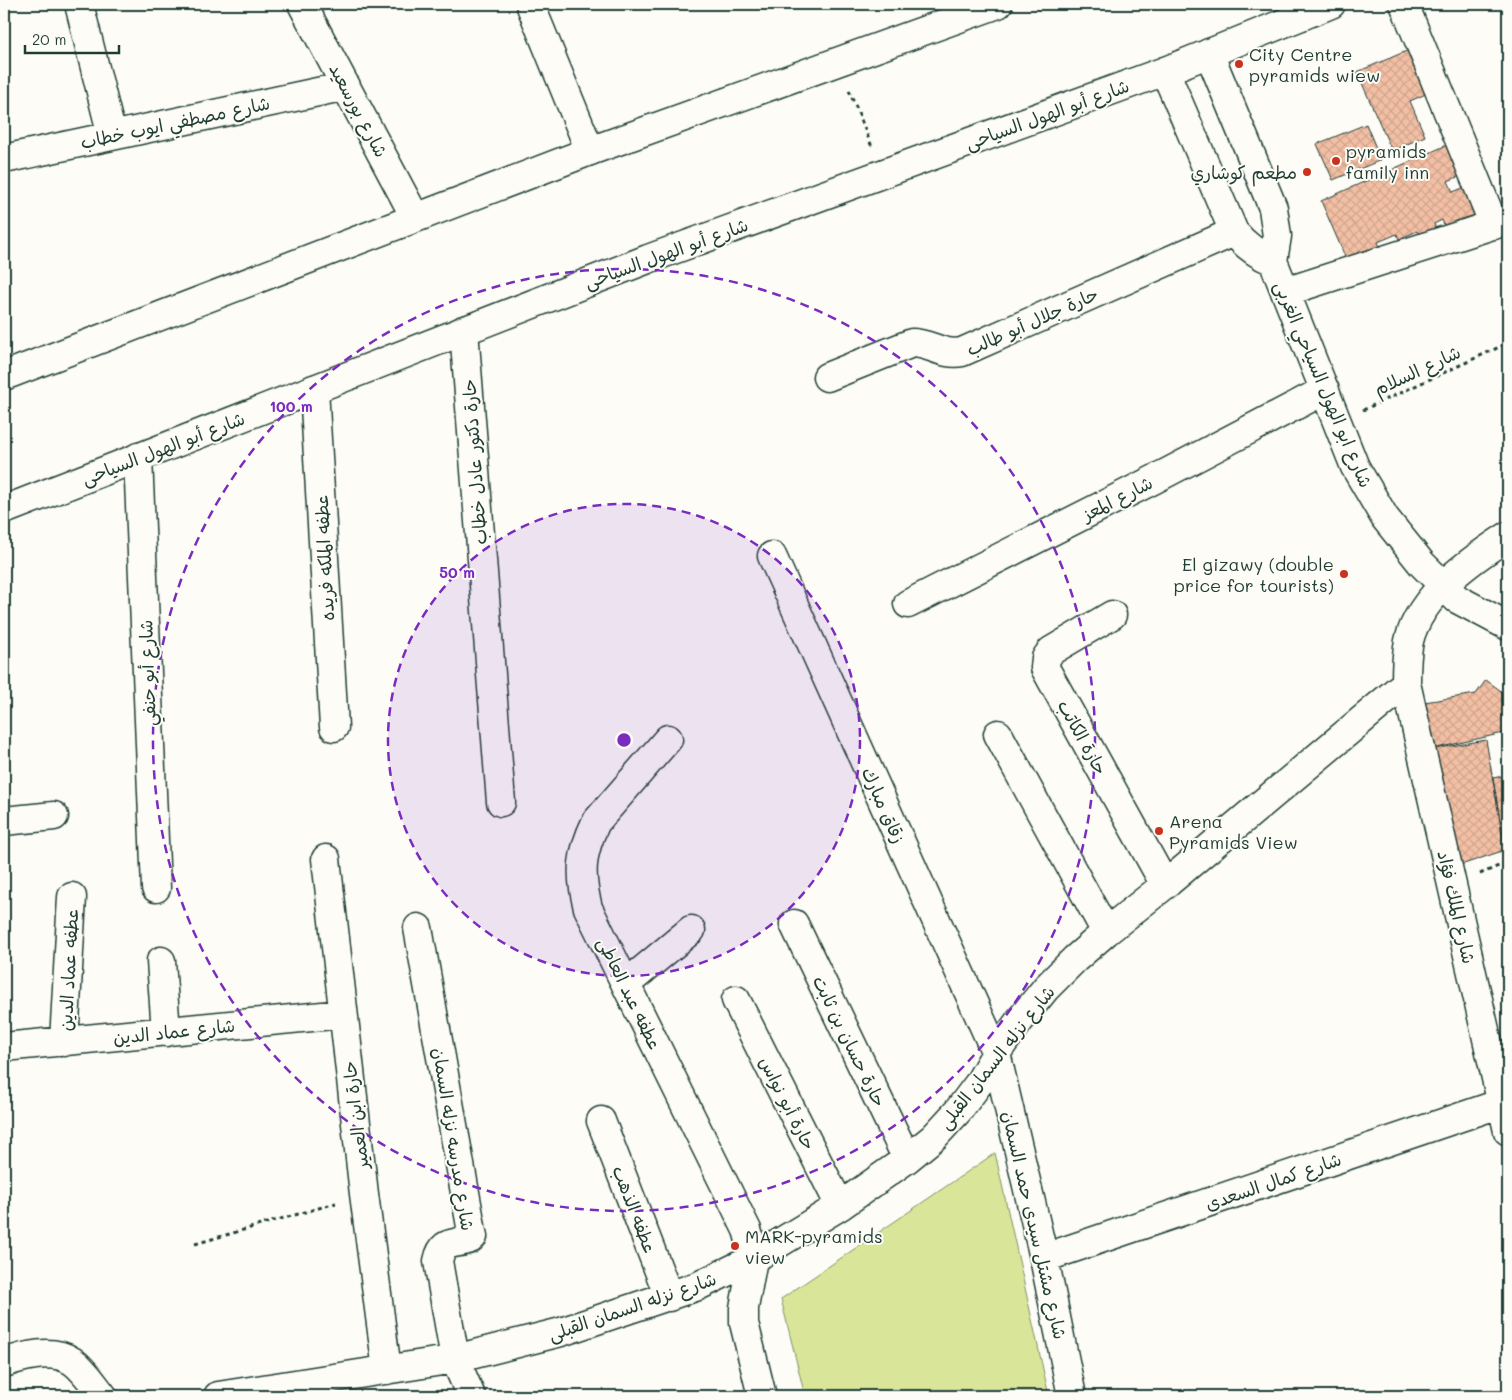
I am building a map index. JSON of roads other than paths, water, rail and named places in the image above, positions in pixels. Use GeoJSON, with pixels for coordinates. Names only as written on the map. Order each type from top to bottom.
{"type":"FeatureCollection","features":[{"type":"Feature","properties":{"kind":"street"},"geometry":{"type":"LineString","coordinates":[[79,4],[112,136]]}},
{"type":"Feature","properties":{"kind":"street","name":"شارع بورسعيد"},"geometry":{"type":"LineString","coordinates":[[302,4],[415,217]]}},
{"type":"Feature","properties":{"kind":"street"},"geometry":{"type":"LineString","coordinates":[[530,4],[590,151]]}},
{"type":"Feature","properties":{"kind":"street","name":"شارع أبو الهول السياحى"},"geometry":{"type":"LineString","coordinates":[[4,510],[648,259],[1165,70],[1331,4]]}},
{"type":"Feature","properties":{"kind":"street"},"geometry":{"type":"LineString","coordinates":[[1285,292],[1501,222],[1404,4]]}},
{"type":"Feature","properties":{"kind":"street"},"geometry":{"type":"LineString","coordinates":[[4,376],[590,151],[993,5]]}},
{"type":"Feature","properties":{"kind":"street","name":"شارع ابو الهول السياحي الغربى"},"geometry":{"type":"LineString","coordinates":[[1210,53],[1273,208],[1277,236],[1273,261],[1355,467],[1385,518],[1442,586],[1457,599],[1508,626]]}},
{"type":"Feature","properties":{"kind":"street","name":"شارع ابو الهول السياحي الغربى"},"geometry":{"type":"LineString","coordinates":[[1165,70],[1234,232],[1244,244],[1258,254],[1273,261]]}},
{"type":"Feature","properties":{"kind":"street","name":"شارع مصطفي ايوب خطاب"},"geometry":{"type":"LineString","coordinates":[[4,159],[346,86]]}},
{"type":"Feature","properties":{"kind":"street","name":"حارة جلال أبو طالب"},"geometry":{"type":"LineString","coordinates":[[827,377],[912,343],[920,343],[948,354],[962,352],[1234,232]]}},
{"type":"Feature","properties":{"kind":"street","name":"حارة دكتور عادل خطاب"},"geometry":{"type":"LineString","coordinates":[[464,330],[500,802]]}},
{"type":"Feature","properties":{"kind":"street","name":"عطفه الملكه فريده"},"geometry":{"type":"LineString","coordinates":[[314,389],[334,727]]}},
{"type":"Feature","properties":{"kind":"street","name":"شارع المعز"},"geometry":{"type":"LineString","coordinates":[[908,604],[1146,484],[1325,390]]}},
{"type":"Feature","properties":{"kind":"street","name":"شارع أبو حنفي"},"geometry":{"type":"LineString","coordinates":[[138,457],[156,888]]}},
{"type":"Feature","properties":{"kind":"street"},"geometry":{"type":"LineString","coordinates":[[1406,683],[1409,640],[1416,621],[1442,586],[1508,536]]}},
{"type":"Feature","properties":{"kind":"street","name":"زقاق مبارك"},"geometry":{"type":"LineString","coordinates":[[772,556],[996,1054]]}},
{"type":"Feature","properties":{"kind":"street","name":"حارة الكاتب"},"geometry":{"type":"LineString","coordinates":[[1112,615],[1051,651],[1046,658],[1045,668],[1165,885]]}},
{"type":"Feature","properties":{"kind":"street","name":"شارع نزله السمان القبلى"},"geometry":{"type":"LineString","coordinates":[[218,1396],[455,1359],[561,1332],[669,1297],[712,1280],[753,1259],[840,1206],[907,1159],[934,1136],[958,1111],[979,1083],[996,1054],[1020,1020],[1046,988],[1075,959],[1406,683]]}},
{"type":"Feature","properties":{"kind":"street","name":"شارع الملك فؤاد"},"geometry":{"type":"LineString","coordinates":[[1406,683],[1508,1131]]}},
{"type":"Feature","properties":{"kind":"street"},"geometry":{"type":"LineString","coordinates":[[998,734],[1106,932]]}},
{"type":"Feature","properties":{"kind":"street","name":"عطفه عبد العاطى"},"geometry":{"type":"LineString","coordinates":[[668,739],[596,822],[588,838],[583,855],[583,890],[588,908],[741,1217],[751,1244],[753,1259]]}},
{"type":"Feature","properties":{"kind":"street"},"geometry":{"type":"LineString","coordinates":[[4,821],[54,816]]}},
{"type":"Feature","properties":{"kind":"street","name":"حارة ابن العمير"},"geometry":{"type":"LineString","coordinates":[[326,859],[364,1194],[388,1370]]}},
{"type":"Feature","properties":{"kind":"street","name":"عطفه عماد الدين"},"geometry":{"type":"LineString","coordinates":[[64,1042],[72,897]]}},
{"type":"Feature","properties":{"kind":"street","name":"حارة حسان بن ثابت"},"geometry":{"type":"LineString","coordinates":[[794,924],[907,1159]]}},
{"type":"Feature","properties":{"kind":"street","name":"شارع مدرسه نزله السمان"},"geometry":{"type":"LineString","coordinates":[[418,928],[472,1232],[470,1239],[450,1243],[444,1247],[438,1261],[455,1359]]}},
{"type":"Feature","properties":{"kind":"street"},"geometry":{"type":"LineString","coordinates":[[626,984],[690,930]]}},
{"type":"Feature","properties":{"kind":"street"},"geometry":{"type":"LineString","coordinates":[[161,961],[166,1032]]}},
{"type":"Feature","properties":{"kind":"street","name":"حارة أبو نواس"},"geometry":{"type":"LineString","coordinates":[[736,1000],[840,1206]]}},
{"type":"Feature","properties":{"kind":"street","name":"شارع عماد الدين"},"geometry":{"type":"LineString","coordinates":[[4,1047],[343,1014]]}},
{"type":"Feature","properties":{"kind":"street","name":"شارع مشتل سيدى حمد السمان"},"geometry":{"type":"LineString","coordinates":[[996,1054],[1044,1258],[1072,1396]]}},
{"type":"Feature","properties":{"kind":"street","name":"شارع كمال السعدى"},"geometry":{"type":"LineString","coordinates":[[1044,1258],[1502,1103]]}},
{"type":"Feature","properties":{"kind":"street","name":"عطفه الذهب"},"geometry":{"type":"LineString","coordinates":[[601,1121],[669,1297]]}},
{"type":"Feature","properties":{"kind":"street"},"geometry":{"type":"LineString","coordinates":[[753,1259],[744,1308],[744,1323],[762,1396]]}},
{"type":"Feature","properties":{"kind":"street"},"geometry":{"type":"LineString","coordinates":[[4,1363],[21,1358],[52,1354],[72,1361],[103,1396]]}},
{"type":"Feature","properties":{"kind":"street"},"geometry":{"type":"LineString","coordinates":[[455,1359],[471,1396]]}},
{"type":"Feature","properties":{"kind":"place","name":"City Centre pyramids wiew"},"geometry":{"type":"Point","coordinates":[1239,64]}},
{"type":"Feature","properties":{"kind":"place","name":"pyramids family inn"},"geometry":{"type":"Point","coordinates":[1336,161]}},
{"type":"Feature","properties":{"kind":"place","name":"مطعم كوشاري"},"geometry":{"type":"Point","coordinates":[1307,172]}},
{"type":"Feature","properties":{"kind":"place","name":"El gizawy (double price for tourists)"},"geometry":{"type":"Point","coordinates":[1344,574]}},
{"type":"Feature","properties":{"kind":"place","name":"Arena Pyramids View"},"geometry":{"type":"Point","coordinates":[1159,831]}},
{"type":"Feature","properties":{"kind":"place","name":"MARK-pyramids view"},"geometry":{"type":"Point","coordinates":[735,1246]}}]}
